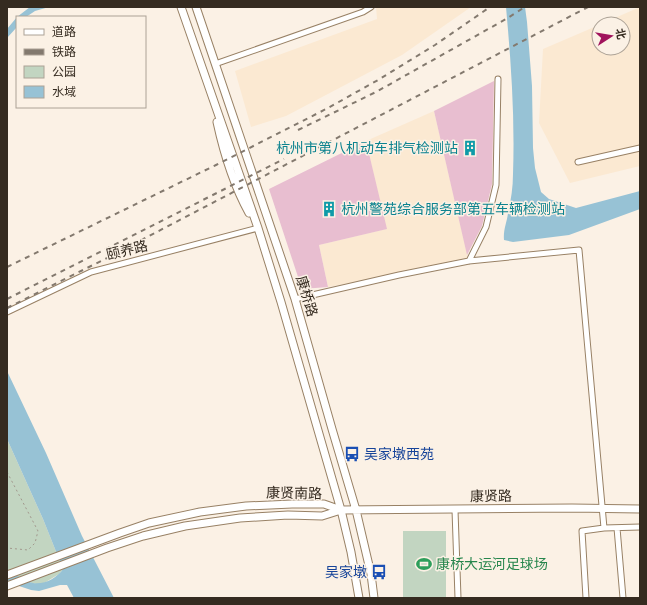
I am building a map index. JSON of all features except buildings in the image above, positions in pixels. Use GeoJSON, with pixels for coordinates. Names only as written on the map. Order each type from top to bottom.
{"type":"FeatureCollection","features":[{"type":"Feature","properties":{"kind":"main road","name":"康桥路"},"geometry":{"type":"LineString","coordinates":[[182,7],[258,228],[341,510],[351,552],[359,598]]}},
{"type":"Feature","properties":{"kind":"main road","name":"康桥路"},"geometry":{"type":"LineString","coordinates":[[196,7],[295,299],[356,510],[371,574],[374,598]]}},
{"type":"Feature","properties":{"kind":"main road","name":"康贤南路"},"geometry":{"type":"LineString","coordinates":[[7,575],[140,526],[200,512],[246,506],[292,504],[324,504],[341,510]]}},
{"type":"Feature","properties":{"kind":"main road","name":"康贤路"},"geometry":{"type":"LineString","coordinates":[[341,510],[572,508],[640,509]]}},
{"type":"Feature","properties":{"kind":"main road","name":"康贤南路"},"geometry":{"type":"LineString","coordinates":[[7,586],[107,548],[143,536],[185,526],[213,521],[266,516],[322,516],[341,510]]}},
{"type":"Feature","properties":{"kind":"street"},"geometry":{"type":"LineString","coordinates":[[215,64],[363,12],[371,7]]}},
{"type":"Feature","properties":{"kind":"street"},"geometry":{"type":"LineString","coordinates":[[468,261],[486,227],[496,185],[498,79]]}},
{"type":"Feature","properties":{"kind":"street"},"geometry":{"type":"LineString","coordinates":[[578,162],[640,148]]}},
{"type":"Feature","properties":{"kind":"street","name":"颐养路"},"geometry":{"type":"LineString","coordinates":[[7,312],[91,272],[258,228]]}},
{"type":"Feature","properties":{"kind":"street"},"geometry":{"type":"LineString","coordinates":[[295,299],[468,261],[579,250],[604,528]]}},
{"type":"Feature","properties":{"kind":"street"},"geometry":{"type":"LineString","coordinates":[[455,510],[458,598]]}},
{"type":"Feature","properties":{"kind":"street"},"geometry":{"type":"LineString","coordinates":[[586,598],[582,531],[604,528],[640,527]]}},
{"type":"Feature","properties":{"kind":"street"},"geometry":{"type":"LineString","coordinates":[[617,528],[623,598]]}},
{"type":"Feature","properties":{"kind":"path"},"geometry":{"type":"LineString","coordinates":[[7,472],[38,531],[36,543],[28,550],[7,548]]}},
{"type":"Feature","properties":{"kind":"shaded area"},"geometry":{"type":"Polygon","coordinates":[[[376,7],[471,7],[402,55],[286,116],[251,127],[235,71],[377,19],[376,7]]]}},
{"type":"Feature","properties":{"kind":"shaded area"},"geometry":{"type":"Polygon","coordinates":[[[640,7],[640,166],[570,183],[539,123],[543,49],[591,28],[591,56],[631,56],[631,16],[619,16],[640,7]]]}},
{"type":"Feature","properties":{"kind":"shaded area"},"geometry":{"type":"Polygon","coordinates":[[[434,111],[469,261],[328,287],[319,245],[386,229],[366,141],[434,111]]]}},
{"type":"Feature","properties":{"kind":"green space"},"geometry":{"type":"Polygon","coordinates":[[[7,439],[43,519],[63,569],[59,574],[41,585],[7,577],[7,439]]]}},
{"type":"Feature","properties":{"kind":"green space","name":"康桥大运河足球场"},"geometry":{"type":"Polygon","coordinates":[[[403,531],[446,531],[446,598],[403,598],[403,531]]]}},
{"type":"Feature","properties":{"kind":"water"},"geometry":{"type":"Polygon","coordinates":[[[30,7],[49,7],[35,11],[28,16],[18,16],[30,7]]]}},
{"type":"Feature","properties":{"kind":"water"},"geometry":{"type":"Polygon","coordinates":[[[506,7],[525,7],[532,86],[533,148],[535,168],[541,192],[549,199],[576,208],[640,191],[640,209],[569,235],[513,242],[504,240],[513,179],[512,90],[506,7]]]}},
{"type":"Feature","properties":{"kind":"water"},"geometry":{"type":"Polygon","coordinates":[[[16,18],[16,28],[7,38],[7,29],[16,18]]]}},
{"type":"Feature","properties":{"kind":"water"},"geometry":{"type":"Polygon","coordinates":[[[7,371],[46,453],[82,536],[114,598],[74,598],[67,585],[60,585],[39,591],[31,590],[7,582],[7,570],[26,581],[41,583],[50,580],[63,569],[43,519],[7,439],[7,371]]]}},
{"type":"Feature","properties":{"kind":"railway"},"geometry":{"type":"LineString","coordinates":[[7,267],[216,165],[328,108],[378,80],[435,45],[490,7]]}},
{"type":"Feature","properties":{"kind":"railway"},"geometry":{"type":"LineString","coordinates":[[298,130],[376,92],[525,7]]}},
{"type":"Feature","properties":{"kind":"railway"},"geometry":{"type":"LineString","coordinates":[[7,308],[105,259],[588,7]]}},
{"type":"Feature","properties":{"kind":"railway"},"geometry":{"type":"LineString","coordinates":[[7,299],[284,159]]}},
{"type":"Feature","properties":{"kind":"place","name":"杭州市第八机动车排气检测站"},"geometry":{"type":"Point","coordinates":[470,148]}},
{"type":"Feature","properties":{"kind":"place","name":"杭州警苑综合服务部第五车辆检测站"},"geometry":{"type":"Point","coordinates":[329,209]}},
{"type":"Feature","properties":{"kind":"place","name":"吴家墩西苑"},"geometry":{"type":"Point","coordinates":[352,454]}},
{"type":"Feature","properties":{"kind":"place","name":"康桥大运河足球场"},"geometry":{"type":"Point","coordinates":[424,564]}},
{"type":"Feature","properties":{"kind":"place","name":"吴家墩"},"geometry":{"type":"Point","coordinates":[379,572]}}]}
